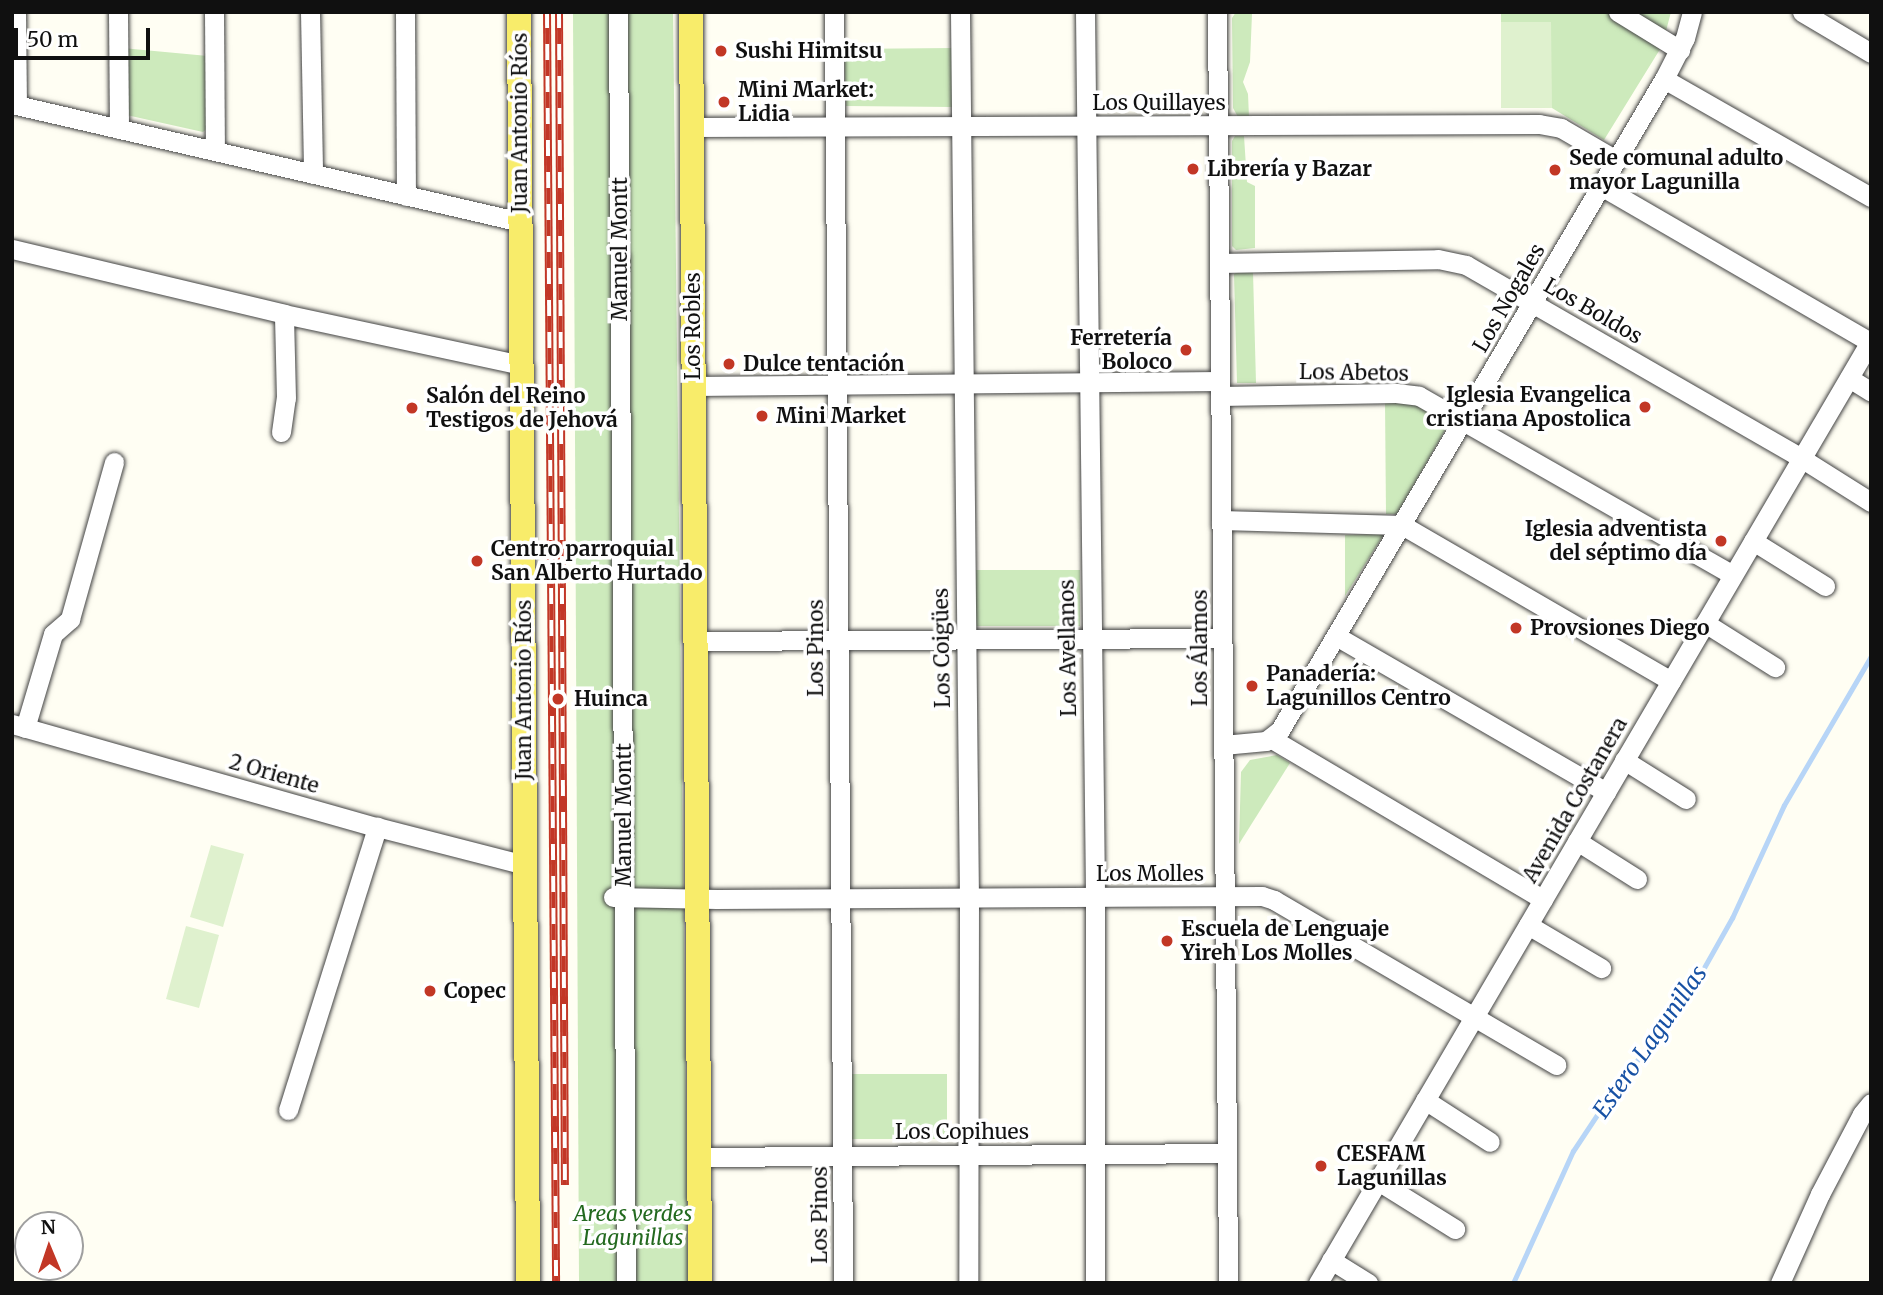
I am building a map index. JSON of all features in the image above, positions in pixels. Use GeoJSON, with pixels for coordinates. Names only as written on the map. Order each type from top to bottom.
{"type":"FeatureCollection","features":[{"type":"Feature","properties":{"kind":"main road","name":"Juan Antonio Ríos"},"geometry":{"type":"LineString","coordinates":[[519,12],[528,1283]]}},
{"type":"Feature","properties":{"kind":"main road","name":"Los Robles"},"geometry":{"type":"LineString","coordinates":[[691,12],[696,641]]}},
{"type":"Feature","properties":{"kind":"main road"},"geometry":{"type":"LineString","coordinates":[[696,641],[700,1283]]}},
{"type":"Feature","properties":{"kind":"street"},"geometry":{"type":"LineString","coordinates":[[16,12],[14,104],[521,222]]}},
{"type":"Feature","properties":{"kind":"street"},"geometry":{"type":"LineString","coordinates":[[118,12],[119,129]]}},
{"type":"Feature","properties":{"kind":"street"},"geometry":{"type":"LineString","coordinates":[[214,12],[215,151]]}},
{"type":"Feature","properties":{"kind":"street"},"geometry":{"type":"LineString","coordinates":[[310,12],[313,174]]}},
{"type":"Feature","properties":{"kind":"street"},"geometry":{"type":"LineString","coordinates":[[405,12],[406,196]]}},
{"type":"Feature","properties":{"kind":"street","name":"Manuel Montt"},"geometry":{"type":"LineString","coordinates":[[608,12],[618,897],[626,1283]]}},
{"type":"Feature","properties":{"kind":"street","name":"Manuel Montt"},"geometry":{"type":"LineString","coordinates":[[615,1283],[618,12]]}},
{"type":"Feature","properties":{"kind":"street","name":"Los Pinos"},"geometry":{"type":"LineString","coordinates":[[834,12],[844,1283]]}},
{"type":"Feature","properties":{"kind":"street","name":"Los Coigües"},"geometry":{"type":"LineString","coordinates":[[960,12],[964,639],[969,898],[968,1283]]}},
{"type":"Feature","properties":{"kind":"street","name":"Los Avellanos"},"geometry":{"type":"LineString","coordinates":[[1085,12],[1095,897],[1095,1283]]}},
{"type":"Feature","properties":{"kind":"street","name":"Los Álamos"},"geometry":{"type":"LineString","coordinates":[[1217,12],[1228,1283]]}},
{"type":"Feature","properties":{"kind":"street"},"geometry":{"type":"LineString","coordinates":[[1618,12],[1680,50]]}},
{"type":"Feature","properties":{"kind":"street","name":"Los Nogales"},"geometry":{"type":"LineString","coordinates":[[1272,739],[1402,525],[1664,79],[1680,50],[1692,12]]}},
{"type":"Feature","properties":{"kind":"street"},"geometry":{"type":"LineString","coordinates":[[1802,12],[1871,53]]}},
{"type":"Feature","properties":{"kind":"street"},"geometry":{"type":"LineString","coordinates":[[1664,79],[1871,197]]}},
{"type":"Feature","properties":{"kind":"street","name":"Los Quillayes"},"geometry":{"type":"LineString","coordinates":[[692,127],[1547,124],[1568,131],[1616,160]]}},
{"type":"Feature","properties":{"kind":"street"},"geometry":{"type":"LineString","coordinates":[[1601,187],[1870,341]]}},
{"type":"Feature","properties":{"kind":"street"},"geometry":{"type":"LineString","coordinates":[[12,249],[284,314],[522,365]]}},
{"type":"Feature","properties":{"kind":"street","name":"Los Boldos"},"geometry":{"type":"LineString","coordinates":[[1219,263],[1447,260],[1475,269],[1801,458],[1871,502]]}},
{"type":"Feature","properties":{"kind":"street"},"geometry":{"type":"LineString","coordinates":[[281,432],[286,398],[284,314]]}},
{"type":"Feature","properties":{"kind":"street","name":"Avenida Costanera"},"geometry":{"type":"LineString","coordinates":[[1318,1283],[1870,341]]}},
{"type":"Feature","properties":{"kind":"street"},"geometry":{"type":"LineString","coordinates":[[1849,378],[1871,392]]}},
{"type":"Feature","properties":{"kind":"street","name":"Los Abetos"},"geometry":{"type":"LineString","coordinates":[[694,386],[1088,383],[1407,394],[1430,401],[1733,575]]}},
{"type":"Feature","properties":{"kind":"street"},"geometry":{"type":"LineString","coordinates":[[19,726],[52,634],[70,618],[114,463]]}},
{"type":"Feature","properties":{"kind":"street"},"geometry":{"type":"LineString","coordinates":[[1221,520],[1402,525],[1671,681]]}},
{"type":"Feature","properties":{"kind":"street"},"geometry":{"type":"LineString","coordinates":[[1753,541],[1825,586]]}},
{"type":"Feature","properties":{"kind":"street"},"geometry":{"type":"LineString","coordinates":[[1705,623],[1775,667]]}},
{"type":"Feature","properties":{"kind":"street"},"geometry":{"type":"LineString","coordinates":[[1336,636],[1606,792]]}},
{"type":"Feature","properties":{"kind":"street"},"geometry":{"type":"LineString","coordinates":[[696,641],[1222,638]]}},
{"type":"Feature","properties":{"kind":"street","name":"2 Oriente"},"geometry":{"type":"LineString","coordinates":[[19,726],[377,827],[525,864]]}},
{"type":"Feature","properties":{"kind":"street"},"geometry":{"type":"LineString","coordinates":[[1223,745],[1272,739],[1543,900]]}},
{"type":"Feature","properties":{"kind":"street"},"geometry":{"type":"LineString","coordinates":[[1625,760],[1686,799]]}},
{"type":"Feature","properties":{"kind":"street"},"geometry":{"type":"LineString","coordinates":[[288,1110],[377,827]]}},
{"type":"Feature","properties":{"kind":"street"},"geometry":{"type":"LineString","coordinates":[[1577,841],[1637,879]]}},
{"type":"Feature","properties":{"kind":"street","name":"Los Molles"},"geometry":{"type":"LineString","coordinates":[[618,897],[969,898],[1256,895],[1274,900],[1556,1065]]}},
{"type":"Feature","properties":{"kind":"street"},"geometry":{"type":"LineString","coordinates":[[1528,925],[1601,968]]}},
{"type":"Feature","properties":{"kind":"street"},"geometry":{"type":"LineString","coordinates":[[1425,1100],[1490,1142]]}},
{"type":"Feature","properties":{"kind":"street"},"geometry":{"type":"LineString","coordinates":[[1780,1283],[1820,1194],[1862,1114],[1871,1103]]}},
{"type":"Feature","properties":{"kind":"street","name":"Los Copihues"},"geometry":{"type":"LineString","coordinates":[[699,1157],[1227,1153]]}},
{"type":"Feature","properties":{"kind":"street"},"geometry":{"type":"LineString","coordinates":[[1378,1181],[1455,1229]]}},
{"type":"Feature","properties":{"kind":"street"},"geometry":{"type":"LineString","coordinates":[[1331,1260],[1368,1283]]}},
{"type":"Feature","properties":{"kind":"green space","name":"Areas verdes Lagunillas"},"geometry":{"type":"Polygon","coordinates":[[[573,12],[673,12],[688,1283],[579,1283],[573,12]]]}},
{"type":"Feature","properties":{"kind":"green space"},"geometry":{"type":"Polygon","coordinates":[[[1236,12],[1252,14],[1250,62],[1243,82],[1248,94],[1249,117],[1238,117],[1233,108],[1232,18],[1236,12]]]}},
{"type":"Feature","properties":{"kind":"green space"},"geometry":{"type":"Polygon","coordinates":[[[1501,12],[1671,12],[1662,46],[1604,140],[1552,108],[1501,108],[1501,12]]]}},
{"type":"Feature","properties":{"kind":"green space"},"geometry":{"type":"Polygon","coordinates":[[[1501,22],[1551,22],[1552,108],[1501,108],[1501,22]]]}},
{"type":"Feature","properties":{"kind":"green space"},"geometry":{"type":"Polygon","coordinates":[[[122,48],[208,56],[210,126],[203,132],[122,114],[122,48]]]}},
{"type":"Feature","properties":{"kind":"green space"},"geometry":{"type":"Polygon","coordinates":[[[952,48],[952,107],[846,106],[844,49],[952,48]]]}},
{"type":"Feature","properties":{"kind":"green space"},"geometry":{"type":"Polygon","coordinates":[[[1235,136],[1244,136],[1247,182],[1255,186],[1255,248],[1236,250],[1232,246],[1232,141],[1235,136]]]}},
{"type":"Feature","properties":{"kind":"green space"},"geometry":{"type":"Polygon","coordinates":[[[1239,271],[1253,272],[1256,383],[1237,383],[1234,274],[1239,271]]]}},
{"type":"Feature","properties":{"kind":"green space"},"geometry":{"type":"Polygon","coordinates":[[[1407,401],[1451,420],[1397,514],[1386,514],[1385,402],[1407,401]]]}},
{"type":"Feature","properties":{"kind":"green space"},"geometry":{"type":"Polygon","coordinates":[[[1384,534],[1345,596],[1345,535],[1384,534]]]}},
{"type":"Feature","properties":{"kind":"green space"},"geometry":{"type":"Polygon","coordinates":[[[971,570],[1080,570],[1080,626],[971,626],[971,570]]]}},
{"type":"Feature","properties":{"kind":"green space"},"geometry":{"type":"Polygon","coordinates":[[[1277,755],[1290,763],[1239,844],[1241,772],[1250,760],[1277,755]]]}},
{"type":"Feature","properties":{"kind":"green space"},"geometry":{"type":"Polygon","coordinates":[[[211,845],[244,854],[223,927],[190,917],[211,845]]]}},
{"type":"Feature","properties":{"kind":"green space"},"geometry":{"type":"Polygon","coordinates":[[[186,926],[219,935],[199,1008],[166,999],[186,926]]]}},
{"type":"Feature","properties":{"kind":"green space"},"geometry":{"type":"Polygon","coordinates":[[[836,1074],[947,1074],[947,1139],[836,1139],[836,1074]]]}},
{"type":"Feature","properties":{"kind":"waterway","name":"Estero Lagunillas"},"geometry":{"type":"LineString","coordinates":[[1513,1283],[1573,1151],[1612,1092],[1688,996],[1732,918],[1784,805],[1871,656]]}},
{"type":"Feature","properties":{"kind":"railway"},"geometry":{"type":"LineString","coordinates":[[547,12],[556,1283]]}},
{"type":"Feature","properties":{"kind":"railway"},"geometry":{"type":"LineString","coordinates":[[559,12],[565,1185]]}},
{"type":"Feature","properties":{"kind":"place","name":"Sushi Himitsu"},"geometry":{"type":"Point","coordinates":[721,51]}},
{"type":"Feature","properties":{"kind":"place","name":"Mini Market: Lidia"},"geometry":{"type":"Point","coordinates":[724,102]}},
{"type":"Feature","properties":{"kind":"place","name":"Librería y Bazar"},"geometry":{"type":"Point","coordinates":[1193,169]}},
{"type":"Feature","properties":{"kind":"place","name":"Sede comunal adulto mayor Lagunilla"},"geometry":{"type":"Point","coordinates":[1555,170]}},
{"type":"Feature","properties":{"kind":"place","name":"Ferretería Boloco"},"geometry":{"type":"Point","coordinates":[1186,350]}},
{"type":"Feature","properties":{"kind":"place","name":"Dulce tentación"},"geometry":{"type":"Point","coordinates":[729,364]}},
{"type":"Feature","properties":{"kind":"place","name":"Iglesia Evangelica cristiana Apostolica"},"geometry":{"type":"Point","coordinates":[1645,407]}},
{"type":"Feature","properties":{"kind":"place","name":"Salón del Reino Testigos de Jehová"},"geometry":{"type":"Point","coordinates":[412,408]}},
{"type":"Feature","properties":{"kind":"place","name":"Mini Market"},"geometry":{"type":"Point","coordinates":[762,416]}},
{"type":"Feature","properties":{"kind":"place","name":"Iglesia adventista del séptimo día"},"geometry":{"type":"Point","coordinates":[1721,541]}},
{"type":"Feature","properties":{"kind":"place","name":"Centro parroquial San Alberto Hurtado"},"geometry":{"type":"Point","coordinates":[477,561]}},
{"type":"Feature","properties":{"kind":"place","name":"Provsiones Diego"},"geometry":{"type":"Point","coordinates":[1516,628]}},
{"type":"Feature","properties":{"kind":"place","name":"Panadería: Lagunillos Centro"},"geometry":{"type":"Point","coordinates":[1252,686]}},
{"type":"Feature","properties":{"kind":"place","name":"Huinca"},"geometry":{"type":"Point","coordinates":[558,699]}},
{"type":"Feature","properties":{"kind":"place","name":"Escuela de Lenguaje Yireh Los Molles"},"geometry":{"type":"Point","coordinates":[1167,941]}},
{"type":"Feature","properties":{"kind":"place","name":"Copec"},"geometry":{"type":"Point","coordinates":[430,991]}},
{"type":"Feature","properties":{"kind":"place","name":"CESFAM Lagunillas"},"geometry":{"type":"Point","coordinates":[1321,1166]}}]}
